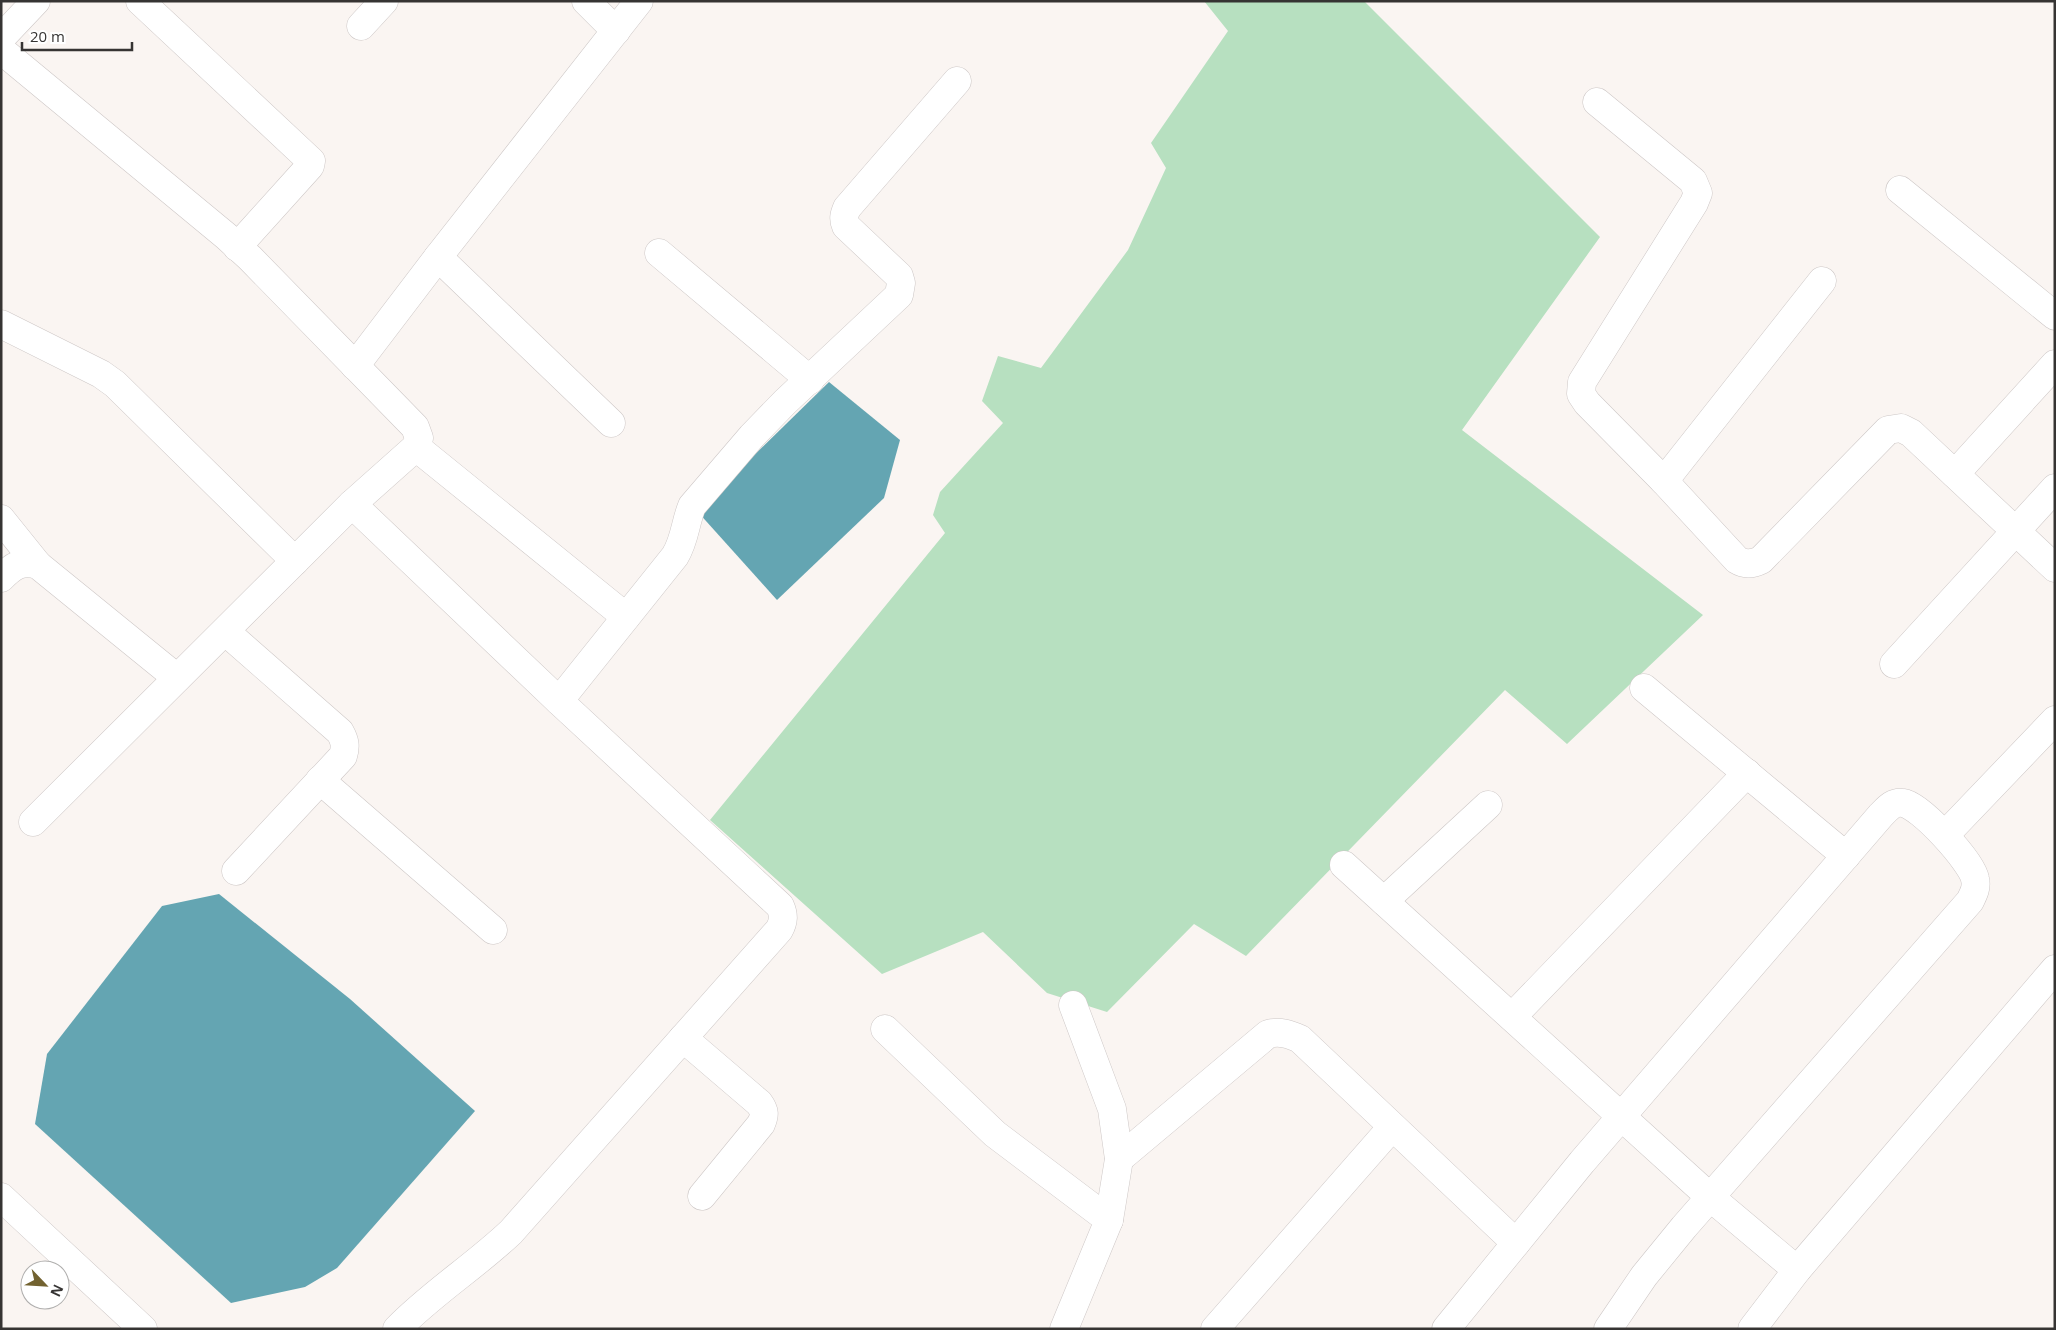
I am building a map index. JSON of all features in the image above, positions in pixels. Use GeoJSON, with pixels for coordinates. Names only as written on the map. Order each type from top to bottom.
{"type":"FeatureCollection","features":[{"type":"Feature","properties":{"kind":"street"},"geometry":{"type":"LineString","coordinates":[[1,38],[36,1]]}},
{"type":"Feature","properties":{"kind":"street"},"geometry":{"type":"LineString","coordinates":[[140,1],[311,160],[310,166],[237,247]]}},
{"type":"Feature","properties":{"kind":"street"},"geometry":{"type":"LineString","coordinates":[[361,26],[384,1]]}},
{"type":"Feature","properties":{"kind":"street"},"geometry":{"type":"LineString","coordinates":[[586,1],[616,31]]}},
{"type":"Feature","properties":{"kind":"street"},"geometry":{"type":"LineString","coordinates":[[356,366],[438,257],[639,1]]}},
{"type":"Feature","properties":{"kind":"street"},"geometry":{"type":"LineString","coordinates":[[1,50],[237,247],[415,427],[419,438],[416,447],[352,504],[226,632],[177,678],[33,822]]}},
{"type":"Feature","properties":{"kind":"street"},"geometry":{"type":"LineString","coordinates":[[558,701],[681,547],[692,506],[752,436],[785,402],[899,295],[902,283],[900,276],[846,226],[843,220],[847,208],[957,81]]}},
{"type":"Feature","properties":{"kind":"street"},"geometry":{"type":"LineString","coordinates":[[1597,102],[1693,181],[1698,193],[1694,203],[1582,382],[1581,394],[1587,403],[1664,481],[1737,560],[1747,564],[1755,564],[1761,560],[1888,430],[1901,428],[1911,433],[2055,568]]}},
{"type":"Feature","properties":{"kind":"street"},"geometry":{"type":"LineString","coordinates":[[1900,190],[2055,316]]}},
{"type":"Feature","properties":{"kind":"street"},"geometry":{"type":"LineString","coordinates":[[660,253],[810,380]]}},
{"type":"Feature","properties":{"kind":"street"},"geometry":{"type":"LineString","coordinates":[[438,257],[611,423]]}},
{"type":"Feature","properties":{"kind":"street"},"geometry":{"type":"LineString","coordinates":[[1664,481],[1822,281]]}},
{"type":"Feature","properties":{"kind":"street"},"geometry":{"type":"LineString","coordinates":[[1,324],[101,374],[115,384],[295,560]]}},
{"type":"Feature","properties":{"kind":"street"},"geometry":{"type":"LineString","coordinates":[[1955,474],[2055,364]]}},
{"type":"Feature","properties":{"kind":"street"},"geometry":{"type":"LineString","coordinates":[[416,447],[626,617]]}},
{"type":"Feature","properties":{"kind":"street"},"geometry":{"type":"LineString","coordinates":[[1894,664],[2055,488]]}},
{"type":"Feature","properties":{"kind":"street"},"geometry":{"type":"LineString","coordinates":[[352,504],[558,701],[780,906],[783,914],[783,921],[779,930],[511,1232],[434,1294],[397,1329]]}},
{"type":"Feature","properties":{"kind":"street"},"geometry":{"type":"LineString","coordinates":[[1,519],[38,565],[177,678]]}},
{"type":"Feature","properties":{"kind":"street"},"geometry":{"type":"LineString","coordinates":[[1,578],[15,565],[30,562],[38,565]]}},
{"type":"Feature","properties":{"kind":"street"},"geometry":{"type":"LineString","coordinates":[[226,632],[340,732],[344,741],[343,756],[236,871]]}},
{"type":"Feature","properties":{"kind":"street"},"geometry":{"type":"LineString","coordinates":[[1644,688],[1846,856]]}},
{"type":"Feature","properties":{"kind":"street"},"geometry":{"type":"LineString","coordinates":[[1945,835],[2055,720]]}},
{"type":"Feature","properties":{"kind":"street"},"geometry":{"type":"LineString","coordinates":[[1512,1017],[1747,773]]}},
{"type":"Feature","properties":{"kind":"street"},"geometry":{"type":"LineString","coordinates":[[320,780],[493,930]]}},
{"type":"Feature","properties":{"kind":"street"},"geometry":{"type":"LineString","coordinates":[[1446,1329],[1621,1116],[1890,806],[1901,802],[1911,805],[1945,835],[1975,877],[1976,888],[1970,901],[1710,1197],[1644,1276],[1608,1329]]}},
{"type":"Feature","properties":{"kind":"street"},"geometry":{"type":"LineString","coordinates":[[1384,901],[1488,804]]}},
{"type":"Feature","properties":{"kind":"street"},"geometry":{"type":"LineString","coordinates":[[1344,865],[1710,1197],[1796,1270]]}},
{"type":"Feature","properties":{"kind":"street"},"geometry":{"type":"LineString","coordinates":[[1752,1329],[1796,1270],[2055,969]]}},
{"type":"Feature","properties":{"kind":"street"},"geometry":{"type":"LineString","coordinates":[[1064,1329],[1109,1220],[1119,1159],[1112,1109],[1073,1005]]}},
{"type":"Feature","properties":{"kind":"street"},"geometry":{"type":"LineString","coordinates":[[885,1029],[995,1134],[1109,1220]]}},
{"type":"Feature","properties":{"kind":"street"},"geometry":{"type":"LineString","coordinates":[[1119,1159],[1268,1034],[1276,1032],[1300,1039],[1516,1243]]}},
{"type":"Feature","properties":{"kind":"street"},"geometry":{"type":"LineString","coordinates":[[683,1038],[759,1103],[764,1110],[761,1124],[702,1196]]}},
{"type":"Feature","properties":{"kind":"street"},"geometry":{"type":"LineString","coordinates":[[1215,1329],[1392,1127]]}},
{"type":"Feature","properties":{"kind":"street"},"geometry":{"type":"LineString","coordinates":[[1,1197],[143,1329]]}},
{"type":"Feature","properties":{"kind":"green space"},"geometry":{"type":"Polygon","coordinates":[[[1204,1],[1364,1],[1600,237],[1462,430],[1703,615],[1567,744],[1505,690],[1246,956],[1194,924],[1107,1012],[1047,993],[983,932],[882,974],[710,820],[945,533],[933,515],[940,492],[1003,423],[982,401],[998,356],[1041,368],[1128,250],[1166,168],[1151,143],[1228,31],[1204,1]]]}},
{"type":"Feature","properties":{"kind":"water"},"geometry":{"type":"Polygon","coordinates":[[[829,382],[900,440],[884,498],[777,600],[697,511],[829,382]]]}},
{"type":"Feature","properties":{"kind":"water"},"geometry":{"type":"Polygon","coordinates":[[[219,894],[350,999],[475,1111],[337,1268],[305,1287],[231,1303],[35,1124],[47,1054],[162,906],[219,894]]]}}]}
